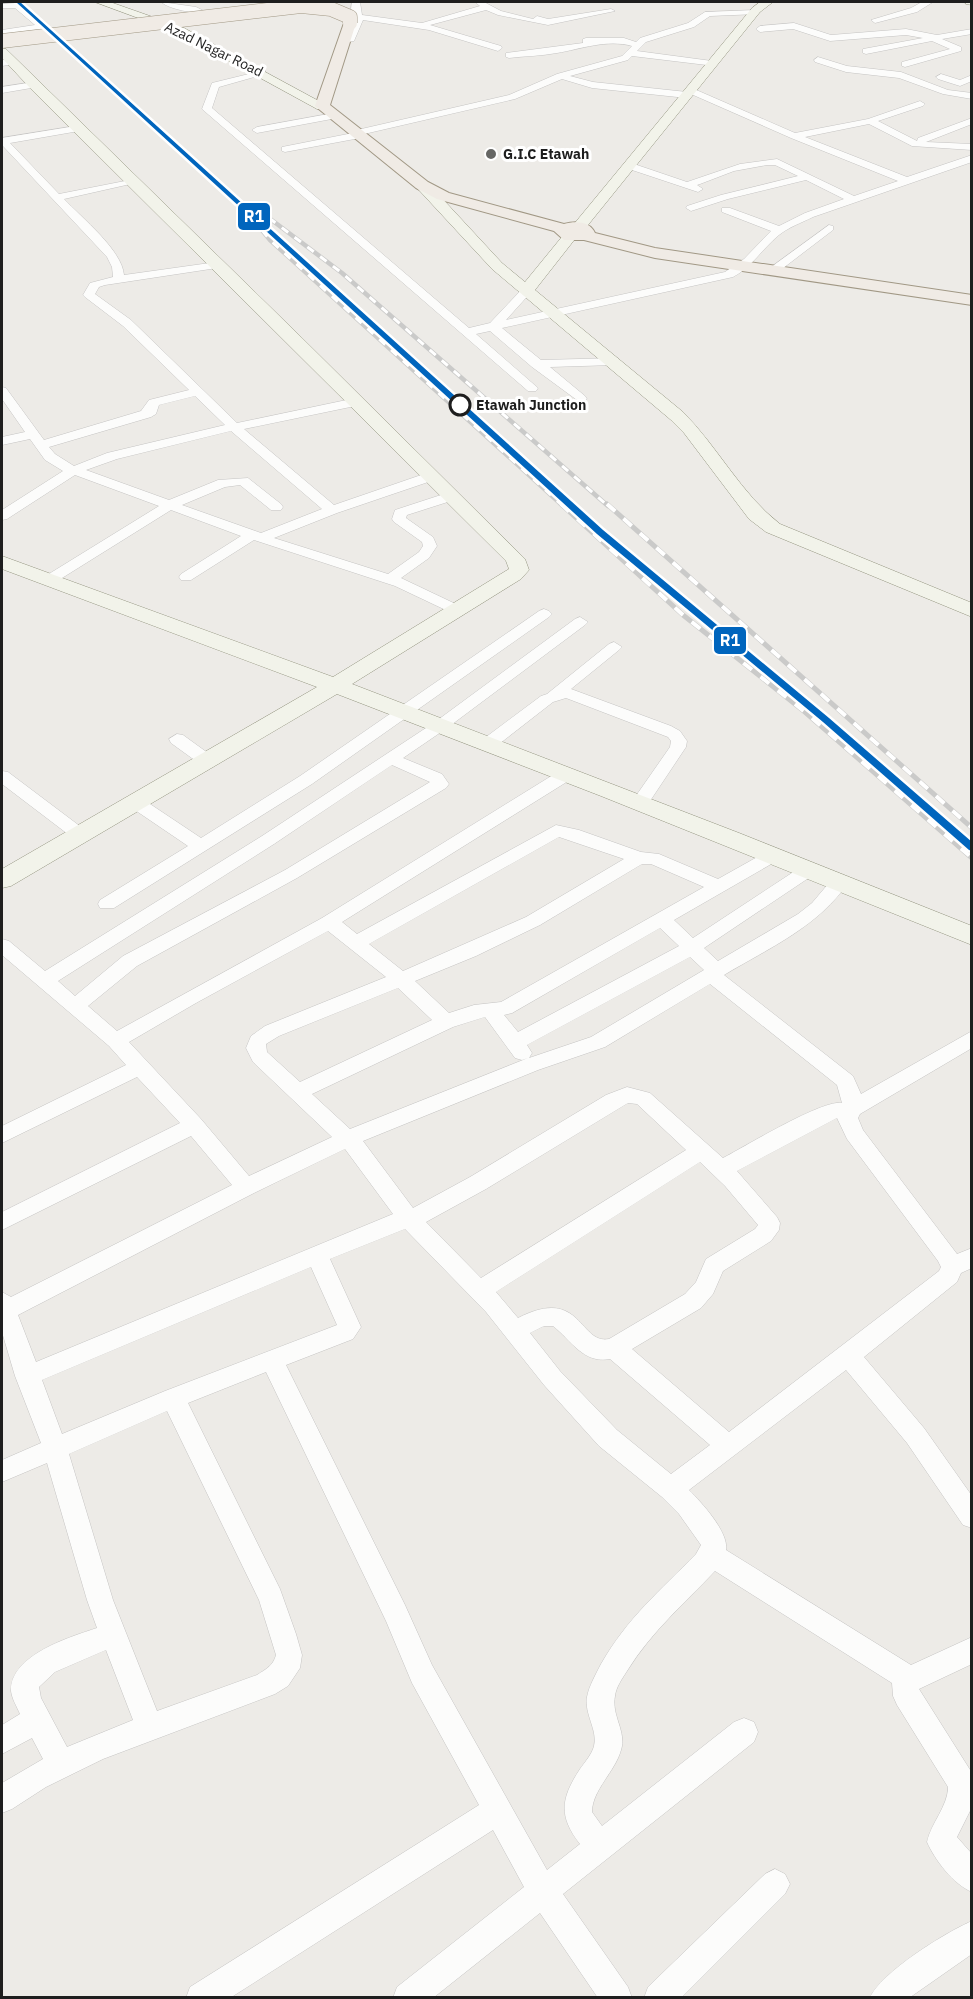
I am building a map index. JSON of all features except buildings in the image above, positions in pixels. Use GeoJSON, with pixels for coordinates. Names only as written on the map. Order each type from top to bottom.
{"type":"FeatureCollection","features":[{"type":"Feature","properties":{"kind":"main road"},"geometry":{"type":"LineString","coordinates":[[2,40],[301,6],[343,12],[354,20],[345,41],[328,111],[422,185],[443,196],[655,253],[972,300]]}},
{"type":"Feature","properties":{"kind":"street","name":"Azad Nagar Road"},"geometry":{"type":"LineString","coordinates":[[101,2],[180,30],[262,72],[328,111]]}},
{"type":"Feature","properties":{"kind":"street"},"geometry":{"type":"LineString","coordinates":[[165,2],[171,6],[201,10],[206,14]]}},
{"type":"Feature","properties":{"kind":"street"},"geometry":{"type":"LineString","coordinates":[[148,18],[206,14],[288,2]]}},
{"type":"Feature","properties":{"kind":"street"},"geometry":{"type":"LineString","coordinates":[[356,2],[354,20],[394,19],[498,48]]}},
{"type":"Feature","properties":{"kind":"street"},"geometry":{"type":"LineString","coordinates":[[875,20],[914,10],[919,5],[928,2]]}},
{"type":"Feature","properties":{"kind":"street"},"geometry":{"type":"LineString","coordinates":[[2,6],[17,5],[47,32],[2,40]]}},
{"type":"Feature","properties":{"kind":"street"},"geometry":{"type":"LineString","coordinates":[[423,26],[426,22],[485,6],[510,6]]}},
{"type":"Feature","properties":{"kind":"street"},"geometry":{"type":"LineString","coordinates":[[485,6],[501,14],[548,22],[583,16],[605,7]]}},
{"type":"Feature","properties":{"kind":"street"},"geometry":{"type":"LineString","coordinates":[[285,149],[508,98],[560,76],[625,58],[643,40],[691,25],[708,14],[759,8]]}},
{"type":"Feature","properties":{"kind":"street"},"geometry":{"type":"LineString","coordinates":[[493,327],[527,290],[759,8]]}},
{"type":"Feature","properties":{"kind":"street"},"geometry":{"type":"LineString","coordinates":[[583,16],[593,23]]}},
{"type":"Feature","properties":{"kind":"street"},"geometry":{"type":"LineString","coordinates":[[743,26],[772,21]]}},
{"type":"Feature","properties":{"kind":"street"},"geometry":{"type":"LineString","coordinates":[[2,32],[42,26]]}},
{"type":"Feature","properties":{"kind":"street"},"geometry":{"type":"LineString","coordinates":[[760,29],[794,26],[830,38],[906,32],[934,38],[958,49],[905,64],[972,85]]}},
{"type":"Feature","properties":{"kind":"street"},"geometry":{"type":"LineString","coordinates":[[603,29],[622,41],[637,45]]}},
{"type":"Feature","properties":{"kind":"street"},"geometry":{"type":"LineString","coordinates":[[866,51],[972,31]]}},
{"type":"Feature","properties":{"kind":"street"},"geometry":{"type":"LineString","coordinates":[[957,35],[972,42]]}},
{"type":"Feature","properties":{"kind":"street"},"geometry":{"type":"LineString","coordinates":[[557,40],[622,41]]}},
{"type":"Feature","properties":{"kind":"street"},"geometry":{"type":"LineString","coordinates":[[509,55],[549,52],[605,42],[612,45],[577,55]]}},
{"type":"Feature","properties":{"kind":"street"},"geometry":{"type":"LineString","coordinates":[[630,53],[712,64]]}},
{"type":"Feature","properties":{"kind":"street"},"geometry":{"type":"LineString","coordinates":[[2,880],[336,685],[519,570],[518,565],[432,476],[5,59]]}},
{"type":"Feature","properties":{"kind":"street"},"geometry":{"type":"LineString","coordinates":[[818,60],[844,68],[901,75],[946,92],[972,96]]}},
{"type":"Feature","properties":{"kind":"street"},"geometry":{"type":"LineString","coordinates":[[262,72],[215,85],[207,109],[532,388]]}},
{"type":"Feature","properties":{"kind":"street"},"geometry":{"type":"LineString","coordinates":[[933,87],[960,83],[971,72]]}},
{"type":"Feature","properties":{"kind":"street"},"geometry":{"type":"LineString","coordinates":[[560,76],[592,85],[689,93],[908,181]]}},
{"type":"Feature","properties":{"kind":"street"},"geometry":{"type":"LineString","coordinates":[[2,80],[29,80]]}},
{"type":"Feature","properties":{"kind":"street"},"geometry":{"type":"LineString","coordinates":[[2,90],[29,80]]}},
{"type":"Feature","properties":{"kind":"street"},"geometry":{"type":"LineString","coordinates":[[795,136],[870,121],[920,104]]}},
{"type":"Feature","properties":{"kind":"street"},"geometry":{"type":"LineString","coordinates":[[257,130],[328,111]]}},
{"type":"Feature","properties":{"kind":"street"},"geometry":{"type":"LineString","coordinates":[[870,121],[914,143],[972,147]]}},
{"type":"Feature","properties":{"kind":"street"},"geometry":{"type":"LineString","coordinates":[[914,143],[972,121]]}},
{"type":"Feature","properties":{"kind":"street"},"geometry":{"type":"LineString","coordinates":[[2,141],[76,129]]}},
{"type":"Feature","properties":{"kind":"street"},"geometry":{"type":"LineString","coordinates":[[2,141],[112,256],[118,267],[119,279]]}},
{"type":"Feature","properties":{"kind":"street"},"geometry":{"type":"LineString","coordinates":[[467,332],[729,275],[739,271],[780,230],[809,215],[972,158]]}},
{"type":"Feature","properties":{"kind":"street"},"geometry":{"type":"LineString","coordinates":[[687,186],[706,177],[764,162],[777,162],[854,200]]}},
{"type":"Feature","properties":{"kind":"street"},"geometry":{"type":"LineString","coordinates":[[630,166],[687,186],[709,189],[744,204]]}},
{"type":"Feature","properties":{"kind":"street"},"geometry":{"type":"LineString","coordinates":[[770,174],[792,169]]}},
{"type":"Feature","properties":{"kind":"street"},"geometry":{"type":"LineString","coordinates":[[691,208],[725,197],[808,177]]}},
{"type":"Feature","properties":{"kind":"street"},"geometry":{"type":"LineString","coordinates":[[57,198],[132,181]]}},
{"type":"Feature","properties":{"kind":"street"},"geometry":{"type":"LineString","coordinates":[[422,185],[497,266],[614,361],[690,429],[756,515],[773,528],[972,611]]}},
{"type":"Feature","properties":{"kind":"street"},"geometry":{"type":"LineString","coordinates":[[806,191],[828,187]]}},
{"type":"Feature","properties":{"kind":"street"},"geometry":{"type":"LineString","coordinates":[[762,200],[726,210],[780,230]]}},
{"type":"Feature","properties":{"kind":"street"},"geometry":{"type":"LineString","coordinates":[[774,270],[829,228]]}},
{"type":"Feature","properties":{"kind":"street"},"geometry":{"type":"LineString","coordinates":[[217,265],[119,279],[94,285],[89,295],[127,323],[235,428],[332,510]]}},
{"type":"Feature","properties":{"kind":"street"},"geometry":{"type":"LineString","coordinates":[[493,327],[582,399]]}},
{"type":"Feature","properties":{"kind":"street"},"geometry":{"type":"LineString","coordinates":[[536,363],[614,361]]}},
{"type":"Feature","properties":{"kind":"street"},"geometry":{"type":"LineString","coordinates":[[2,391],[57,463],[257,537],[389,579],[457,610]]}},
{"type":"Feature","properties":{"kind":"street"},"geometry":{"type":"LineString","coordinates":[[2,441],[38,440],[146,414],[151,411],[154,403],[198,392]]}},
{"type":"Feature","properties":{"kind":"street"},"geometry":{"type":"LineString","coordinates":[[2,516],[74,470],[129,451],[356,402]]}},
{"type":"Feature","properties":{"kind":"street"},"geometry":{"type":"LineString","coordinates":[[186,577],[257,537],[432,476]]}},
{"type":"Feature","properties":{"kind":"street"},"geometry":{"type":"LineString","coordinates":[[49,580],[167,505],[234,480],[248,483],[276,507]]}},
{"type":"Feature","properties":{"kind":"street"},"geometry":{"type":"LineString","coordinates":[[389,579],[424,555],[430,546],[428,540],[399,519],[400,513],[452,496]]}},
{"type":"Feature","properties":{"kind":"street"},"geometry":{"type":"LineString","coordinates":[[2,562],[336,685],[567,774],[810,869],[972,936]]}},
{"type":"Feature","properties":{"kind":"street"},"geometry":{"type":"LineString","coordinates":[[107,904],[306,780],[544,614]]}},
{"type":"Feature","properties":{"kind":"street"},"geometry":{"type":"LineString","coordinates":[[44,981],[268,840],[441,726],[580,622]]}},
{"type":"Feature","properties":{"kind":"street"},"geometry":{"type":"LineString","coordinates":[[488,744],[614,647]]}},
{"type":"Feature","properties":{"kind":"street"},"geometry":{"type":"LineString","coordinates":[[555,694],[576,695],[674,734],[679,741],[678,747],[640,803]]}},
{"type":"Feature","properties":{"kind":"street"},"geometry":{"type":"LineString","coordinates":[[177,739],[206,760]]}},
{"type":"Feature","properties":{"kind":"street"},"geometry":{"type":"LineString","coordinates":[[74,1007],[130,961],[291,874],[440,784],[436,778],[391,759]]}},
{"type":"Feature","properties":{"kind":"street"},"geometry":{"type":"LineString","coordinates":[[116,1041],[189,998],[329,922],[567,774]]}},
{"type":"Feature","properties":{"kind":"street"},"geometry":{"type":"LineString","coordinates":[[2,776],[79,834]]}},
{"type":"Feature","properties":{"kind":"street"},"geometry":{"type":"LineString","coordinates":[[135,802],[201,846]]}},
{"type":"Feature","properties":{"kind":"street"},"geometry":{"type":"LineString","coordinates":[[356,943],[556,831],[573,834],[639,858],[653,858],[720,886]]}},
{"type":"Feature","properties":{"kind":"street"},"geometry":{"type":"LineString","coordinates":[[298,1092],[446,1022],[474,1012],[505,1008],[774,855]]}},
{"type":"Feature","properties":{"kind":"street"},"geometry":{"type":"LineString","coordinates":[[601,1846],[581,1820],[578,1810],[583,1791],[606,1752],[609,1741],[601,1713],[602,1690],[656,1610],[712,1555],[714,1545],[710,1535],[670,1489],[628,1457],[608,1438],[552,1378],[480,1290],[410,1220],[359,1150],[255,1050],[256,1042],[261,1036],[342,1001],[401,979],[532,921],[639,858]]}},
{"type":"Feature","properties":{"kind":"street"},"geometry":{"type":"LineString","coordinates":[[514,1042],[662,965],[713,935],[810,869]]}},
{"type":"Feature","properties":{"kind":"street"},"geometry":{"type":"LineString","coordinates":[[150,1728],[100,1600],[54,1449],[3,1306],[165,1230],[246,1186],[347,1139],[531,1065],[598,1042],[806,918],[819,907],[840,881]]}},
{"type":"Feature","properties":{"kind":"street"},"geometry":{"type":"LineString","coordinates":[[662,920],[715,969],[711,975]]}},
{"type":"Feature","properties":{"kind":"street"},"geometry":{"type":"LineString","coordinates":[[329,922],[401,979],[446,1022]]}},
{"type":"Feature","properties":{"kind":"street"},"geometry":{"type":"LineString","coordinates":[[2,945],[116,1041],[194,1125],[246,1186]]}},
{"type":"Feature","properties":{"kind":"street"},"geometry":{"type":"LineString","coordinates":[[670,1489],[848,1356],[949,1276],[962,1262],[947,1256],[854,1133],[850,1126],[852,1099],[846,1081],[711,975]]}},
{"type":"Feature","properties":{"kind":"street"},"geometry":{"type":"LineString","coordinates":[[491,1011],[531,1065]]}},
{"type":"Feature","properties":{"kind":"street"},"geometry":{"type":"LineString","coordinates":[[722,1169],[826,1113],[837,1110],[850,1111],[972,1038]]}},
{"type":"Feature","properties":{"kind":"street"},"geometry":{"type":"LineString","coordinates":[[2,1135],[139,1067]]}},
{"type":"Feature","properties":{"kind":"street"},"geometry":{"type":"LineString","coordinates":[[27,1376],[401,1220],[410,1220],[478,1183],[613,1100],[627,1095],[643,1098],[722,1169],[769,1223],[768,1230],[763,1235],[714,1264],[705,1287],[693,1301],[614,1348],[604,1352],[595,1350],[562,1320],[552,1316],[513,1331]]}},
{"type":"Feature","properties":{"kind":"street"},"geometry":{"type":"LineString","coordinates":[[2,1222],[194,1125]]}},
{"type":"Feature","properties":{"kind":"street"},"geometry":{"type":"LineString","coordinates":[[480,1290],[701,1151]]}},
{"type":"Feature","properties":{"kind":"street"},"geometry":{"type":"LineString","coordinates":[[2,1471],[173,1398],[345,1332],[349,1327],[316,1255]]}},
{"type":"Feature","properties":{"kind":"street"},"geometry":{"type":"LineString","coordinates":[[614,1348],[728,1446]]}},
{"type":"Feature","properties":{"kind":"street"},"geometry":{"type":"LineString","coordinates":[[848,1356],[892,1405],[935,1464],[951,1492],[972,1516]]}},
{"type":"Feature","properties":{"kind":"street"},"geometry":{"type":"LineString","coordinates":[[273,1360],[422,1674],[543,1892],[617,1998]]}},
{"type":"Feature","properties":{"kind":"street"},"geometry":{"type":"LineString","coordinates":[[2,1799],[61,1764],[265,1685],[278,1677],[286,1668],[289,1655],[271,1598],[173,1398]]}},
{"type":"Feature","properties":{"kind":"street"},"geometry":{"type":"LineString","coordinates":[[712,1555],[910,1679]]}},
{"type":"Feature","properties":{"kind":"street"},"geometry":{"type":"LineString","coordinates":[[61,1764],[25,1691],[29,1675],[42,1664],[114,1634]]}},
{"type":"Feature","properties":{"kind":"street"},"geometry":{"type":"LineString","coordinates":[[972,1650],[910,1679],[905,1686],[907,1696],[962,1784],[963,1794],[942,1833],[942,1842],[972,1878]]}},
{"type":"Feature","properties":{"kind":"street"},"geometry":{"type":"LineString","coordinates":[[2,1740],[38,1718]]}},
{"type":"Feature","properties":{"kind":"street"},"geometry":{"type":"LineString","coordinates":[[408,1998],[744,1732]]}},
{"type":"Feature","properties":{"kind":"street"},"geometry":{"type":"LineString","coordinates":[[201,1998],[498,1810]]}},
{"type":"Feature","properties":{"kind":"street"},"geometry":{"type":"LineString","coordinates":[[659,1998],[775,1884]]}},
{"type":"Feature","properties":{"kind":"street"},"geometry":{"type":"LineString","coordinates":[[885,1998],[908,1978],[972,1936]]}},
{"type":"Feature","properties":{"kind":"railway"},"geometry":{"type":"LineString","coordinates":[[245,210],[253,220]]}},
{"type":"Feature","properties":{"kind":"railway"},"geometry":{"type":"LineString","coordinates":[[258,210],[271,220]]}},
{"type":"Feature","properties":{"kind":"railway"},"geometry":{"type":"LineString","coordinates":[[252,218],[270,240],[563,506]]}},
{"type":"Feature","properties":{"kind":"railway"},"geometry":{"type":"LineString","coordinates":[[269,218],[342,273],[608,506]]}},
{"type":"Feature","properties":{"kind":"railway"},"geometry":{"type":"LineString","coordinates":[[561,504],[683,615],[805,712],[972,858]]}},
{"type":"Feature","properties":{"kind":"railway"},"geometry":{"type":"LineString","coordinates":[[607,504],[972,828]]}},
{"type":"Feature","properties":{"kind":"transit line","name":"R1"},"geometry":{"type":"LineString","coordinates":[[18,2],[600,532],[826,720],[972,848]]}},
{"type":"Feature","properties":{"kind":"place","name":"G.I.C Etawah"},"geometry":{"type":"Point","coordinates":[491,154]}},
{"type":"Feature","properties":{"kind":"place","name":"Etawah Junction"},"geometry":{"type":"Point","coordinates":[460,405]}}]}
